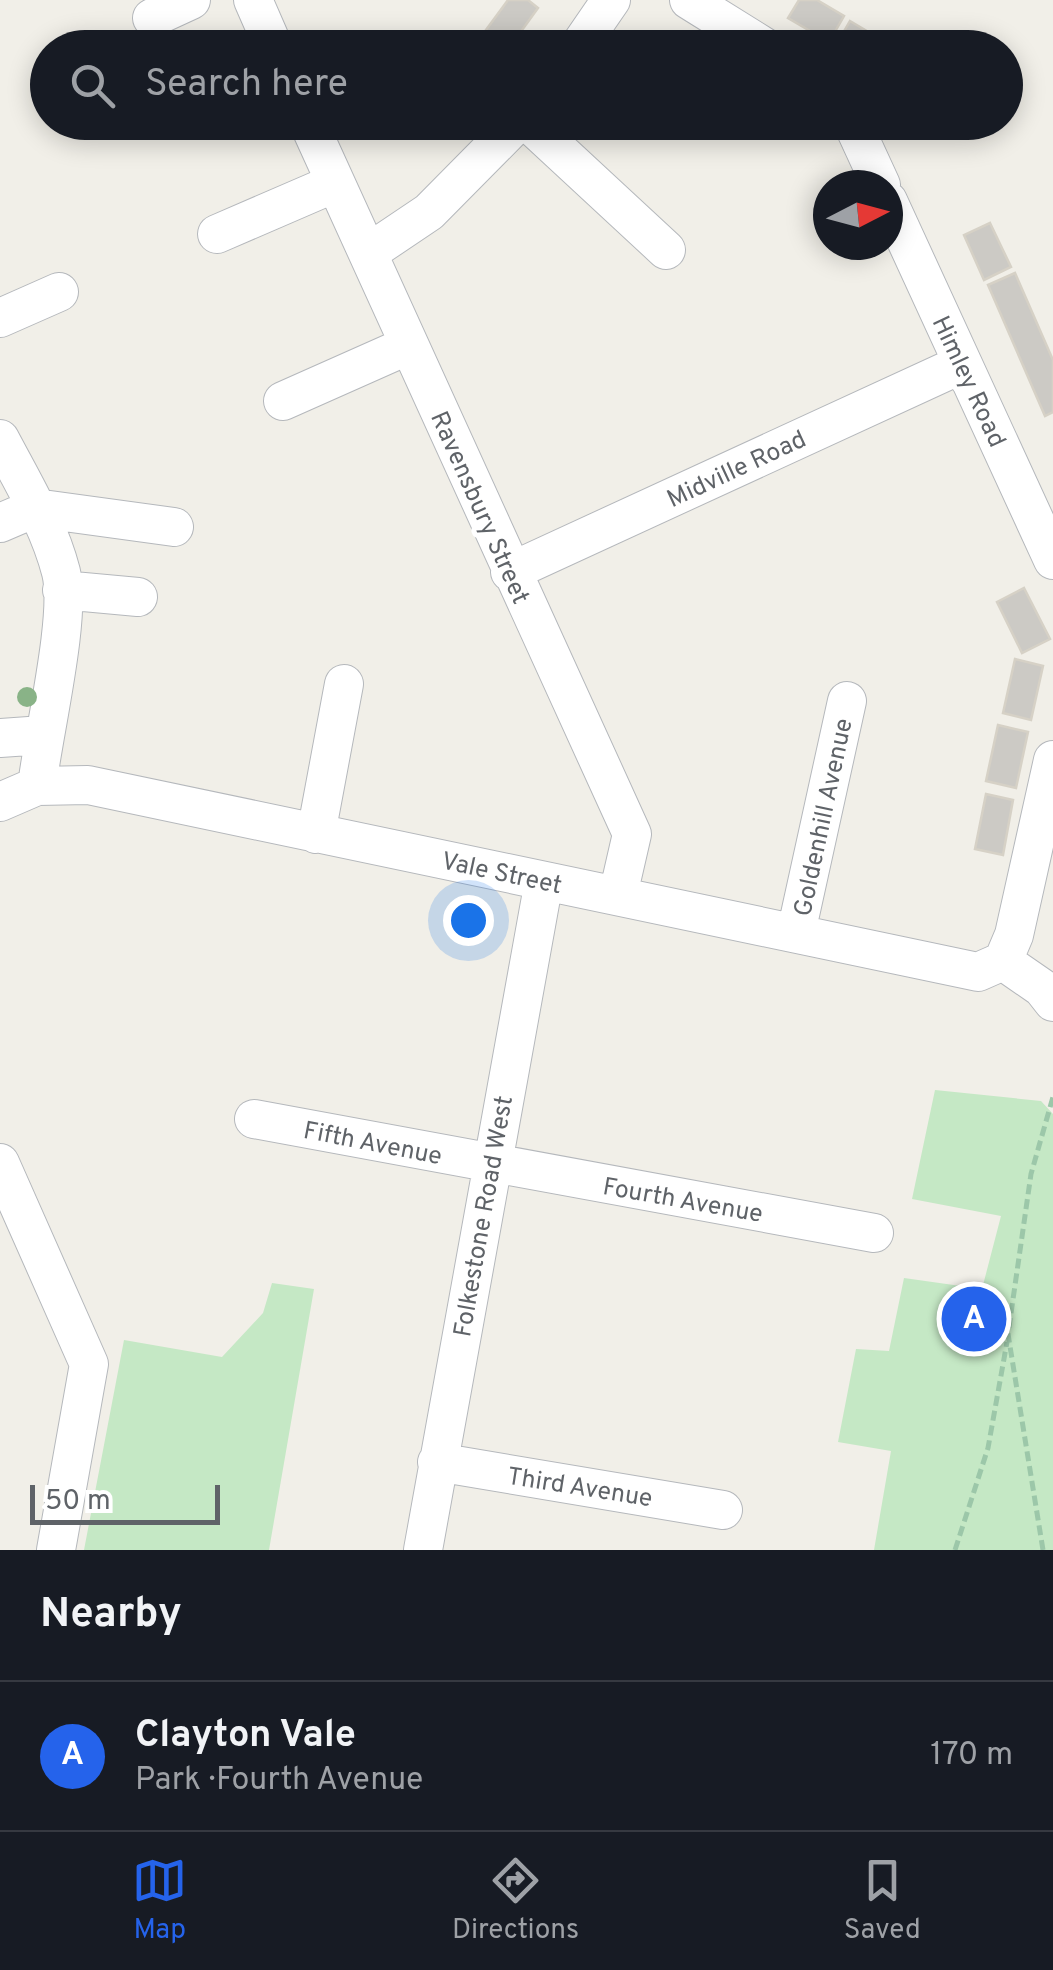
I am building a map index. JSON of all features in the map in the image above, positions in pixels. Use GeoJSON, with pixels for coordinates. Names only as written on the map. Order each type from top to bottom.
{"type":"FeatureCollection","features":[{"type":"Feature","properties":{"kind":"street"},"geometry":{"type":"LineString","coordinates":[[152,18],[191,0]]}},
{"type":"Feature","properties":{"kind":"street"},"geometry":{"type":"LineString","coordinates":[[252,0],[266,30]]}},
{"type":"Feature","properties":{"kind":"street"},"geometry":{"type":"LineString","coordinates":[[590,30],[610,0]]}},
{"type":"Feature","properties":{"kind":"street"},"geometry":{"type":"LineString","coordinates":[[689,0],[737,30]]}},
{"type":"Feature","properties":{"kind":"street","name":"Ravensbury Street"},"geometry":{"type":"LineString","coordinates":[[316,140],[632,834],[618,895]]}},
{"type":"Feature","properties":{"kind":"street"},"geometry":{"type":"LineString","coordinates":[[368,253],[429,212],[500,140]]}},
{"type":"Feature","properties":{"kind":"street"},"geometry":{"type":"LineString","coordinates":[[547,140],[666,250]]}},
{"type":"Feature","properties":{"kind":"street"},"geometry":{"type":"LineString","coordinates":[[860,140],[874,170]]}},
{"type":"Feature","properties":{"kind":"street"},"geometry":{"type":"LineString","coordinates":[[217,234],[335,183]]}},
{"type":"Feature","properties":{"kind":"street","name":"Himley Road"},"geometry":{"type":"LineString","coordinates":[[903,234],[1053,560]]}},
{"type":"Feature","properties":{"kind":"street"},"geometry":{"type":"LineString","coordinates":[[0,318],[59,292]]}},
{"type":"Feature","properties":{"kind":"street"},"geometry":{"type":"LineString","coordinates":[[284,401],[409,346]]}},
{"type":"Feature","properties":{"kind":"street","name":"Midville Road"},"geometry":{"type":"LineString","coordinates":[[510,572],[962,364]]}},
{"type":"Feature","properties":{"kind":"street"},"geometry":{"type":"LineString","coordinates":[[0,439],[35,508],[61,573],[37,786]]}},
{"type":"Feature","properties":{"kind":"street"},"geometry":{"type":"LineString","coordinates":[[0,523],[35,508],[174,527]]}},
{"type":"Feature","properties":{"kind":"street"},"geometry":{"type":"LineString","coordinates":[[62,590],[138,597]]}},
{"type":"Feature","properties":{"kind":"street"},"geometry":{"type":"LineString","coordinates":[[316,834],[344,684]]}},
{"type":"Feature","properties":{"kind":"street","name":"Goldenhill Avenue"},"geometry":{"type":"LineString","coordinates":[[796,934],[847,701]]}},
{"type":"Feature","properties":{"kind":"street"},"geometry":{"type":"LineString","coordinates":[[0,738],[44,735]]}},
{"type":"Feature","properties":{"kind":"street"},"geometry":{"type":"LineString","coordinates":[[1053,760],[1014,935],[1004,961],[1053,1002]]}},
{"type":"Feature","properties":{"kind":"street","name":"Vale Street"},"geometry":{"type":"LineString","coordinates":[[0,802],[37,786],[88,785],[978,972],[1004,961]]}},
{"type":"Feature","properties":{"kind":"street","name":"Folkestone Road West"},"geometry":{"type":"LineString","coordinates":[[423,1550],[544,881]]}},
{"type":"Feature","properties":{"kind":"street","name":"Fifth Avenue"},"geometry":{"type":"LineString","coordinates":[[254,1119],[492,1165]]}},
{"type":"Feature","properties":{"kind":"street"},"geometry":{"type":"LineString","coordinates":[[0,1163],[89,1364],[56,1550]]}},
{"type":"Feature","properties":{"kind":"street","name":"Fourth Avenue"},"geometry":{"type":"LineString","coordinates":[[492,1165],[874,1233]]}},
{"type":"Feature","properties":{"kind":"street","name":"Third Avenue"},"geometry":{"type":"LineString","coordinates":[[437,1462],[723,1510]]}},
{"type":"Feature","properties":{"kind":"path"},"geometry":{"type":"LineString","coordinates":[[955,1550],[988,1448],[1032,1174],[1053,1097]]}},
{"type":"Feature","properties":{"kind":"path"},"geometry":{"type":"LineString","coordinates":[[1008,1334],[1043,1550]]}},
{"type":"Feature","properties":{"kind":"green space"},"geometry":{"type":"Polygon","coordinates":[[[935,1090],[1041,1101],[1053,1114],[1053,1550],[874,1550],[891,1451],[838,1442],[856,1349],[889,1351],[904,1278],[982,1289],[1001,1216],[912,1199],[935,1090]]]}},
{"type":"Feature","properties":{"kind":"green space"},"geometry":{"type":"Polygon","coordinates":[[[272,1283],[314,1289],[269,1550],[84,1550],[124,1340],[222,1357],[263,1313],[272,1283]]]}},
{"type":"Feature","properties":{"kind":"building"},"geometry":{"type":"Polygon","coordinates":[[[508,0],[528,0],[538,8],[522,30],[486,30],[508,0]]]}},
{"type":"Feature","properties":{"kind":"building"},"geometry":{"type":"Polygon","coordinates":[[[799,0],[817,0],[844,16],[836,30],[808,30],[788,18],[799,0]]]}},
{"type":"Feature","properties":{"kind":"building"},"geometry":{"type":"Polygon","coordinates":[[[850,21],[865,30],[845,30],[850,21]]]}},
{"type":"Feature","properties":{"kind":"building"},"geometry":{"type":"Polygon","coordinates":[[[990,223],[1011,267],[984,280],[964,235],[990,223]]]}},
{"type":"Feature","properties":{"kind":"building"},"geometry":{"type":"Polygon","coordinates":[[[1015,273],[1053,360],[1053,412],[1045,416],[988,285],[1015,273]]]}},
{"type":"Feature","properties":{"kind":"building"},"geometry":{"type":"Polygon","coordinates":[[[1024,588],[1050,639],[1022,653],[997,602],[1024,588]]]}},
{"type":"Feature","properties":{"kind":"building"},"geometry":{"type":"Polygon","coordinates":[[[1015,659],[1043,666],[1031,720],[1003,713],[1015,659]]]}},
{"type":"Feature","properties":{"kind":"building"},"geometry":{"type":"Polygon","coordinates":[[[998,725],[1028,732],[1016,788],[986,781],[998,725]]]}},
{"type":"Feature","properties":{"kind":"building"},"geometry":{"type":"Polygon","coordinates":[[[986,794],[1013,800],[1003,855],[975,849],[986,794]]]}},
{"type":"Feature","properties":{"kind":"place","name":"Clayton Vale"},"geometry":{"type":"Point","coordinates":[974,1319]}}]}
